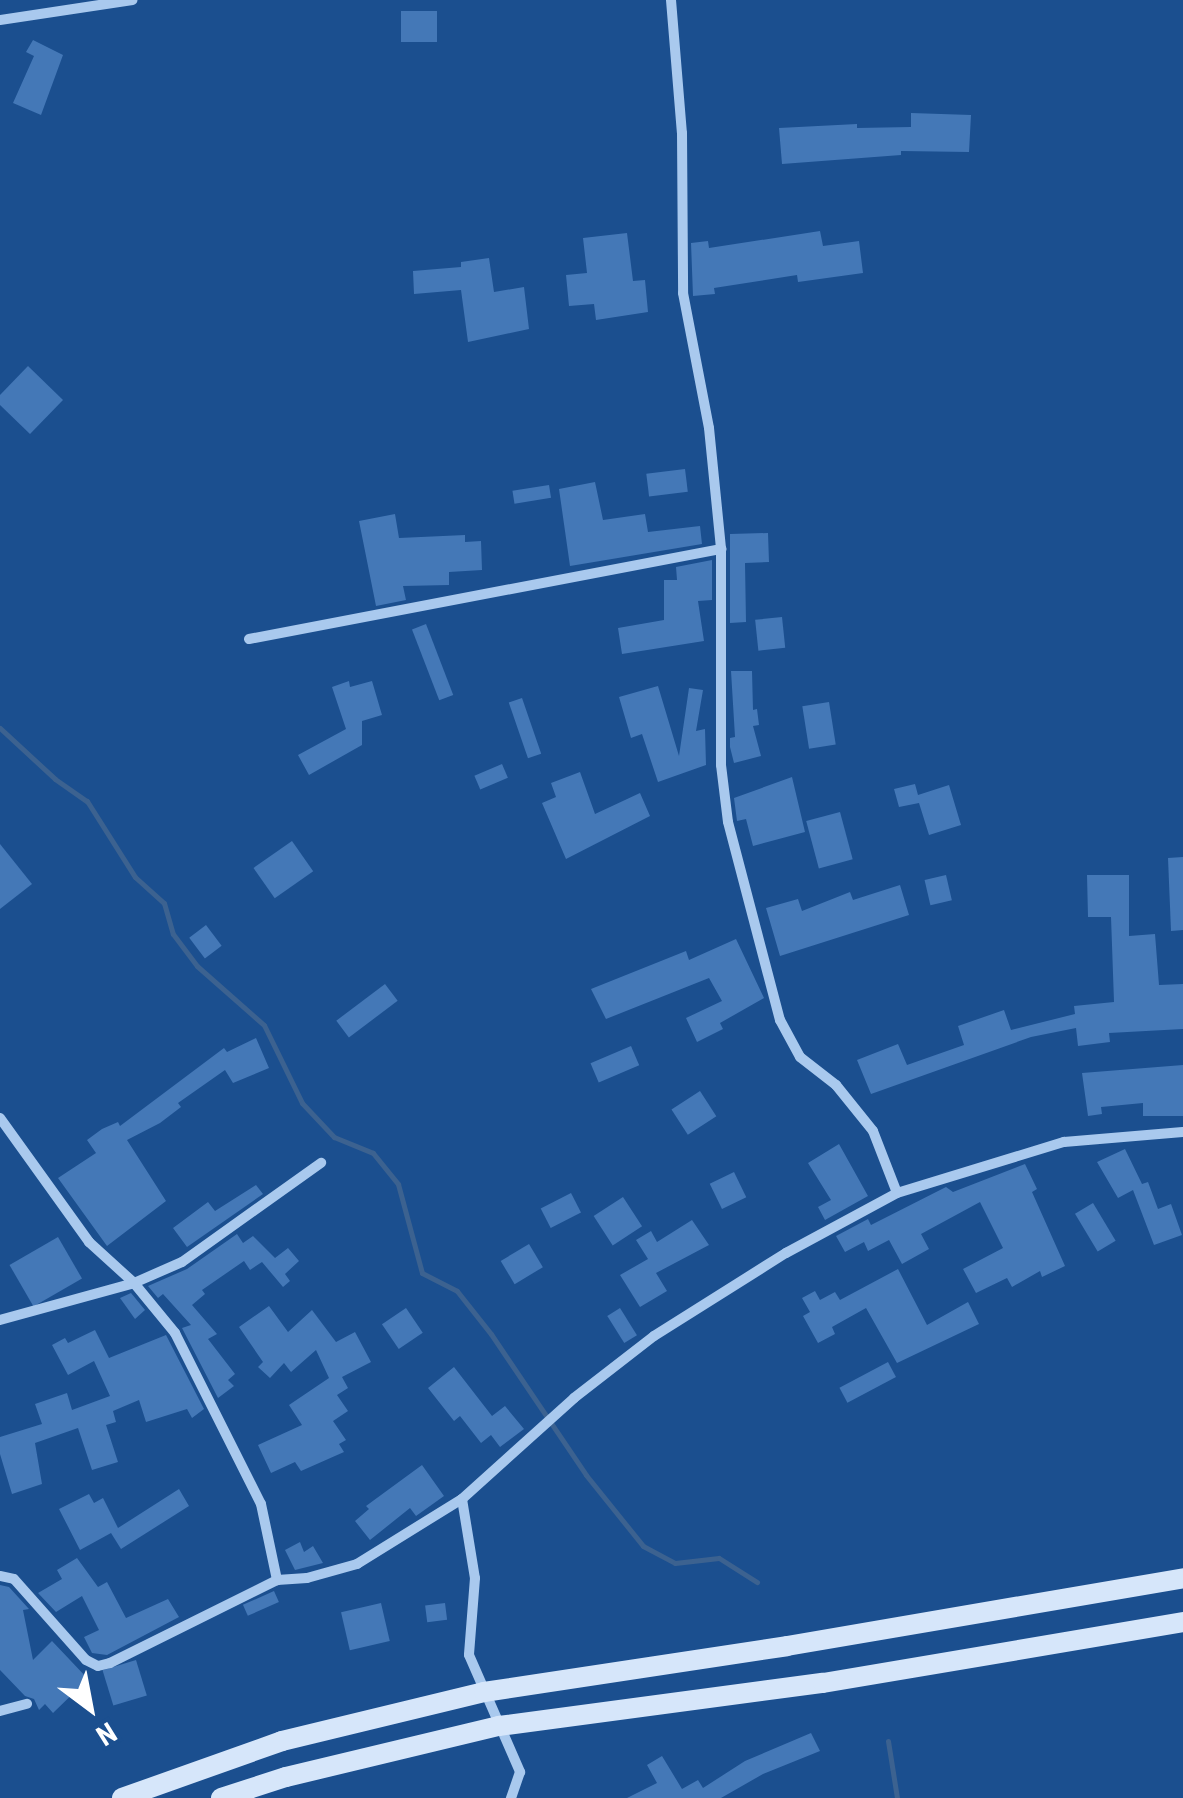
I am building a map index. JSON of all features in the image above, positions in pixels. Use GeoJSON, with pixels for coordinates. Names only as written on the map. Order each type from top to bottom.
{"type":"FeatureCollection","features":[{"type":"Feature","properties":{"kind":"main road"},"geometry":{"type":"LineString","coordinates":[[122,1798],[282,1741],[484,1692],[786,1646],[1183,1578]]}},
{"type":"Feature","properties":{"kind":"main road"},"geometry":{"type":"LineString","coordinates":[[221,1798],[286,1776],[499,1726],[823,1683],[1183,1622]]}},
{"type":"Feature","properties":{"kind":"street"},"geometry":{"type":"LineString","coordinates":[[0,20],[133,0]]}},
{"type":"Feature","properties":{"kind":"street"},"geometry":{"type":"LineString","coordinates":[[671,0],[682,133],[683,293],[709,428],[721,549],[721,764],[728,822],[780,1020],[800,1057],[836,1085],[873,1131],[897,1193]]}},
{"type":"Feature","properties":{"kind":"street"},"geometry":{"type":"LineString","coordinates":[[249,639],[721,549]]}},
{"type":"Feature","properties":{"kind":"street"},"geometry":{"type":"LineString","coordinates":[[1,1126],[89,1242],[134,1283],[175,1333],[261,1504],[277,1580]]}},
{"type":"Feature","properties":{"kind":"street"},"geometry":{"type":"LineString","coordinates":[[0,1576],[14,1579],[86,1660],[98,1666],[277,1580],[307,1578],[357,1564],[462,1500],[574,1398],[654,1336],[897,1193],[1064,1142],[1183,1132]]}},
{"type":"Feature","properties":{"kind":"street"},"geometry":{"type":"LineString","coordinates":[[0,1320],[134,1283],[204,1248],[321,1163]]}},
{"type":"Feature","properties":{"kind":"street"},"geometry":{"type":"LineString","coordinates":[[462,1500],[475,1578],[469,1656],[520,1772],[511,1798]]}},
{"type":"Feature","properties":{"kind":"street"},"geometry":{"type":"LineString","coordinates":[[0,1711],[27,1704]]}},
{"type":"Feature","properties":{"kind":"building"},"geometry":{"type":"Polygon","coordinates":[[[401,11],[437,11],[437,42],[401,42],[401,11]]]}},
{"type":"Feature","properties":{"kind":"building"},"geometry":{"type":"Polygon","coordinates":[[[33,40],[63,55],[41,115],[13,103],[34,56],[26,52],[33,40]]]}},
{"type":"Feature","properties":{"kind":"building"},"geometry":{"type":"Polygon","coordinates":[[[911,113],[971,115],[969,152],[901,151],[901,155],[782,164],[779,128],[857,124],[857,128],[911,127],[911,113]]]}},
{"type":"Feature","properties":{"kind":"building"},"geometry":{"type":"Polygon","coordinates":[[[820,231],[823,246],[859,241],[863,273],[798,282],[797,275],[714,288],[715,294],[693,296],[691,243],[708,241],[709,248],[820,231]]]}},
{"type":"Feature","properties":{"kind":"building"},"geometry":{"type":"Polygon","coordinates":[[[627,233],[633,281],[645,280],[648,312],[596,320],[594,304],[569,306],[566,275],[587,273],[583,238],[627,233]]]}},
{"type":"Feature","properties":{"kind":"building"},"geometry":{"type":"Polygon","coordinates":[[[489,258],[494,292],[524,287],[529,329],[468,342],[461,290],[414,294],[413,271],[461,267],[461,262],[489,258]]]}},
{"type":"Feature","properties":{"kind":"building"},"geometry":{"type":"Polygon","coordinates":[[[28,366],[63,400],[30,434],[0,405],[0,395],[28,366]]]}},
{"type":"Feature","properties":{"kind":"building"},"geometry":{"type":"Polygon","coordinates":[[[685,469],[688,492],[649,497],[646,474],[685,469]]]}},
{"type":"Feature","properties":{"kind":"building"},"geometry":{"type":"Polygon","coordinates":[[[595,482],[603,520],[645,514],[648,532],[700,526],[702,544],[570,566],[559,489],[595,482]]]}},
{"type":"Feature","properties":{"kind":"building"},"geometry":{"type":"Polygon","coordinates":[[[549,485],[551,498],[514,504],[512,491],[549,485]]]}},
{"type":"Feature","properties":{"kind":"building"},"geometry":{"type":"Polygon","coordinates":[[[395,514],[399,538],[465,535],[465,542],[481,541],[482,570],[449,572],[449,585],[403,586],[406,600],[376,606],[359,521],[395,514]]]}},
{"type":"Feature","properties":{"kind":"building"},"geometry":{"type":"Polygon","coordinates":[[[768,533],[769,562],[745,563],[746,622],[730,623],[730,534],[768,533]]]}},
{"type":"Feature","properties":{"kind":"building"},"geometry":{"type":"Polygon","coordinates":[[[712,560],[712,600],[698,601],[704,641],[622,654],[618,628],[664,620],[664,580],[677,580],[676,567],[712,560]]]}},
{"type":"Feature","properties":{"kind":"building"},"geometry":{"type":"Polygon","coordinates":[[[782,617],[785,648],[758,651],[755,620],[782,617]]]}},
{"type":"Feature","properties":{"kind":"building"},"geometry":{"type":"Polygon","coordinates":[[[426,624],[453,695],[439,700],[412,629],[426,624]]]}},
{"type":"Feature","properties":{"kind":"building"},"geometry":{"type":"Polygon","coordinates":[[[731,671],[752,671],[753,710],[757,709],[759,725],[753,726],[761,756],[734,763],[730,747],[730,738],[735,737],[731,671]]]}},
{"type":"Feature","properties":{"kind":"building"},"geometry":{"type":"Polygon","coordinates":[[[349,681],[350,687],[372,681],[382,715],[362,721],[362,745],[309,775],[298,755],[346,729],[332,687],[349,681]]]}},
{"type":"Feature","properties":{"kind":"building"},"geometry":{"type":"Polygon","coordinates":[[[658,686],[679,756],[689,688],[703,690],[696,731],[705,729],[706,765],[658,782],[642,734],[631,738],[619,697],[658,686]]]}},
{"type":"Feature","properties":{"kind":"building"},"geometry":{"type":"Polygon","coordinates":[[[522,698],[541,754],[528,758],[509,703],[522,698]]]}},
{"type":"Feature","properties":{"kind":"building"},"geometry":{"type":"Polygon","coordinates":[[[829,702],[836,744],[809,749],[802,706],[829,702]]]}},
{"type":"Feature","properties":{"kind":"building"},"geometry":{"type":"Polygon","coordinates":[[[502,764],[508,778],[480,790],[474,776],[502,764]]]}},
{"type":"Feature","properties":{"kind":"building"},"geometry":{"type":"Polygon","coordinates":[[[580,772],[595,814],[640,793],[650,816],[566,859],[542,803],[556,797],[551,783],[580,772]]]}},
{"type":"Feature","properties":{"kind":"building"},"geometry":{"type":"Polygon","coordinates":[[[792,777],[805,832],[753,846],[746,819],[737,821],[734,798],[792,777]]]}},
{"type":"Feature","properties":{"kind":"building"},"geometry":{"type":"Polygon","coordinates":[[[915,784],[918,795],[949,785],[961,825],[929,835],[919,803],[899,807],[894,789],[915,784]]]}},
{"type":"Feature","properties":{"kind":"building"},"geometry":{"type":"Polygon","coordinates":[[[840,812],[853,859],[819,868],[806,821],[840,812]]]}},
{"type":"Feature","properties":{"kind":"building"},"geometry":{"type":"Polygon","coordinates":[[[292,841],[313,871],[275,898],[253,868],[292,841]]]}},
{"type":"Feature","properties":{"kind":"building"},"geometry":{"type":"Polygon","coordinates":[[[0,844],[32,884],[0,909],[0,844]]]}},
{"type":"Feature","properties":{"kind":"building"},"geometry":{"type":"Polygon","coordinates":[[[1183,857],[1183,930],[1171,931],[1168,858],[1183,857]]]}},
{"type":"Feature","properties":{"kind":"building"},"geometry":{"type":"Polygon","coordinates":[[[946,875],[952,900],[930,905],[925,880],[946,875]]]}},
{"type":"Feature","properties":{"kind":"building"},"geometry":{"type":"Polygon","coordinates":[[[1087,875],[1129,875],[1129,936],[1155,934],[1159,985],[1183,984],[1183,1029],[1109,1033],[1110,1042],[1078,1046],[1076,1028],[1031,1037],[871,1094],[857,1060],[898,1044],[907,1065],[964,1045],[958,1026],[1004,1010],[1011,1030],[1075,1014],[1074,1006],[1114,1002],[1111,917],[1088,917],[1087,875]]]}},
{"type":"Feature","properties":{"kind":"building"},"geometry":{"type":"Polygon","coordinates":[[[900,885],[909,915],[780,956],[766,908],[798,899],[802,911],[850,892],[853,900],[900,885]]]}},
{"type":"Feature","properties":{"kind":"building"},"geometry":{"type":"Polygon","coordinates":[[[206,925],[222,946],[205,958],[189,938],[206,925]]]}},
{"type":"Feature","properties":{"kind":"building"},"geometry":{"type":"Polygon","coordinates":[[[736,939],[764,998],[720,1023],[723,1029],[697,1042],[686,1018],[722,1001],[709,978],[606,1019],[591,989],[686,951],[689,960],[736,939]]]}},
{"type":"Feature","properties":{"kind":"building"},"geometry":{"type":"Polygon","coordinates":[[[385,984],[398,1001],[349,1037],[336,1021],[385,984]]]}},
{"type":"Feature","properties":{"kind":"building"},"geometry":{"type":"Polygon","coordinates":[[[256,1038],[269,1068],[233,1083],[225,1070],[178,1103],[181,1107],[160,1123],[127,1140],[166,1201],[107,1246],[58,1178],[96,1153],[87,1140],[102,1129],[118,1122],[120,1126],[224,1048],[227,1052],[256,1038]]]}},
{"type":"Feature","properties":{"kind":"building"},"geometry":{"type":"Polygon","coordinates":[[[631,1046],[639,1065],[599,1083],[590,1063],[631,1046]]]}},
{"type":"Feature","properties":{"kind":"building"},"geometry":{"type":"Polygon","coordinates":[[[1183,1065],[1183,1116],[1143,1116],[1143,1103],[1101,1107],[1102,1114],[1088,1116],[1082,1073],[1183,1065]]]}},
{"type":"Feature","properties":{"kind":"building"},"geometry":{"type":"Polygon","coordinates":[[[700,1091],[716,1116],[688,1135],[671,1110],[700,1091]]]}},
{"type":"Feature","properties":{"kind":"building"},"geometry":{"type":"Polygon","coordinates":[[[839,1144],[868,1196],[825,1220],[818,1207],[831,1200],[808,1163],[839,1144]]]}},
{"type":"Feature","properties":{"kind":"building"},"geometry":{"type":"Polygon","coordinates":[[[1125,1149],[1142,1184],[1148,1182],[1158,1209],[1171,1204],[1182,1235],[1154,1245],[1133,1190],[1118,1198],[1097,1162],[1125,1149]]]}},
{"type":"Feature","properties":{"kind":"building"},"geometry":{"type":"Polygon","coordinates":[[[1025,1164],[1037,1189],[1032,1192],[1065,1266],[1042,1277],[1040,1271],[1012,1287],[1007,1278],[976,1293],[963,1269],[1003,1248],[980,1202],[921,1234],[929,1249],[902,1264],[889,1240],[868,1251],[864,1242],[845,1252],[836,1236],[868,1219],[871,1225],[946,1187],[953,1192],[1025,1164]]]}},
{"type":"Feature","properties":{"kind":"building"},"geometry":{"type":"Polygon","coordinates":[[[734,1172],[746,1197],[722,1209],[710,1184],[734,1172]]]}},
{"type":"Feature","properties":{"kind":"building"},"geometry":{"type":"Polygon","coordinates":[[[256,1185],[263,1194],[187,1247],[173,1228],[208,1202],[215,1211],[256,1185]]]}},
{"type":"Feature","properties":{"kind":"building"},"geometry":{"type":"Polygon","coordinates":[[[571,1193],[581,1213],[551,1228],[541,1208],[571,1193]]]}},
{"type":"Feature","properties":{"kind":"building"},"geometry":{"type":"Polygon","coordinates":[[[623,1197],[642,1226],[613,1245],[594,1216],[623,1197]]]}},
{"type":"Feature","properties":{"kind":"building"},"geometry":{"type":"Polygon","coordinates":[[[1093,1203],[1116,1241],[1098,1252],[1075,1214],[1093,1203]]]}},
{"type":"Feature","properties":{"kind":"building"},"geometry":{"type":"Polygon","coordinates":[[[692,1220],[709,1245],[656,1273],[667,1291],[640,1307],[620,1275],[648,1259],[636,1240],[651,1231],[657,1242],[692,1220]]]}},
{"type":"Feature","properties":{"kind":"building"},"geometry":{"type":"Polygon","coordinates":[[[237,1234],[243,1243],[253,1236],[275,1258],[288,1248],[299,1261],[285,1274],[290,1281],[283,1287],[262,1262],[250,1270],[244,1261],[202,1290],[205,1294],[192,1305],[217,1334],[208,1339],[235,1374],[228,1380],[234,1386],[218,1398],[182,1328],[191,1325],[163,1294],[158,1298],[148,1286],[187,1269],[237,1234]]]}},
{"type":"Feature","properties":{"kind":"building"},"geometry":{"type":"Polygon","coordinates":[[[58,1237],[82,1279],[34,1307],[10,1265],[58,1237]]]}},
{"type":"Feature","properties":{"kind":"building"},"geometry":{"type":"Polygon","coordinates":[[[529,1244],[543,1267],[515,1284],[501,1261],[529,1244]]]}},
{"type":"Feature","properties":{"kind":"building"},"geometry":{"type":"Polygon","coordinates":[[[898,1269],[927,1325],[968,1302],[979,1324],[897,1363],[866,1308],[832,1327],[835,1334],[818,1343],[803,1316],[810,1312],[802,1298],[815,1291],[820,1300],[835,1292],[840,1300],[898,1269]]]}},
{"type":"Feature","properties":{"kind":"building"},"geometry":{"type":"Polygon","coordinates":[[[131,1293],[145,1310],[135,1319],[120,1298],[131,1293]]]}},
{"type":"Feature","properties":{"kind":"building"},"geometry":{"type":"Polygon","coordinates":[[[269,1306],[288,1332],[312,1310],[336,1342],[355,1332],[371,1362],[342,1377],[348,1388],[337,1395],[348,1411],[333,1421],[346,1440],[339,1444],[344,1452],[301,1471],[295,1462],[271,1473],[258,1445],[302,1425],[289,1405],[329,1378],[316,1350],[291,1372],[284,1363],[270,1378],[258,1367],[263,1362],[239,1327],[269,1306]]]}},
{"type":"Feature","properties":{"kind":"building"},"geometry":{"type":"Polygon","coordinates":[[[406,1308],[423,1333],[399,1349],[382,1324],[406,1308]]]}},
{"type":"Feature","properties":{"kind":"building"},"geometry":{"type":"Polygon","coordinates":[[[620,1308],[637,1335],[624,1343],[607,1316],[620,1308]]]}},
{"type":"Feature","properties":{"kind":"building"},"geometry":{"type":"Polygon","coordinates":[[[95,1330],[109,1358],[166,1335],[204,1409],[192,1418],[187,1409],[146,1422],[139,1400],[113,1411],[116,1422],[106,1425],[118,1462],[92,1470],[78,1428],[35,1443],[42,1484],[12,1494],[0,1454],[0,1437],[42,1424],[35,1404],[67,1393],[72,1410],[110,1396],[94,1361],[68,1375],[52,1345],[65,1338],[68,1343],[95,1330]]]}},
{"type":"Feature","properties":{"kind":"building"},"geometry":{"type":"Polygon","coordinates":[[[888,1362],[896,1377],[847,1403],[839,1388],[888,1362]]]}},
{"type":"Feature","properties":{"kind":"building"},"geometry":{"type":"Polygon","coordinates":[[[454,1367],[492,1416],[505,1406],[524,1429],[500,1447],[491,1435],[481,1443],[460,1416],[454,1421],[428,1388],[454,1367]]]}},
{"type":"Feature","properties":{"kind":"building"},"geometry":{"type":"Polygon","coordinates":[[[422,1465],[444,1496],[416,1516],[410,1508],[370,1540],[355,1521],[369,1509],[366,1506],[422,1465]]]}},
{"type":"Feature","properties":{"kind":"building"},"geometry":{"type":"Polygon","coordinates":[[[179,1489],[189,1506],[121,1549],[111,1533],[80,1550],[59,1509],[89,1494],[94,1503],[103,1498],[118,1528],[179,1489]]]}},
{"type":"Feature","properties":{"kind":"building"},"geometry":{"type":"Polygon","coordinates":[[[300,1542],[304,1552],[313,1546],[323,1563],[295,1570],[285,1550],[300,1542]]]}},
{"type":"Feature","properties":{"kind":"building"},"geometry":{"type":"Polygon","coordinates":[[[77,1558],[98,1587],[107,1582],[126,1618],[168,1599],[179,1617],[107,1655],[92,1653],[84,1637],[99,1630],[82,1596],[56,1612],[38,1593],[62,1579],[57,1570],[77,1558]]]}},
{"type":"Feature","properties":{"kind":"building"},"geometry":{"type":"Polygon","coordinates":[[[0,1585],[9,1587],[29,1609],[23,1610],[33,1660],[52,1641],[88,1679],[53,1713],[45,1704],[39,1710],[34,1699],[25,1696],[0,1670],[0,1585]]]}},
{"type":"Feature","properties":{"kind":"building"},"geometry":{"type":"Polygon","coordinates":[[[274,1591],[279,1602],[248,1616],[243,1605],[274,1591]]]}},
{"type":"Feature","properties":{"kind":"building"},"geometry":{"type":"Polygon","coordinates":[[[381,1603],[390,1641],[350,1650],[341,1612],[381,1603]]]}},
{"type":"Feature","properties":{"kind":"building"},"geometry":{"type":"Polygon","coordinates":[[[445,1603],[447,1620],[427,1622],[425,1605],[445,1603]]]}},
{"type":"Feature","properties":{"kind":"building"},"geometry":{"type":"Polygon","coordinates":[[[136,1660],[147,1695],[113,1706],[103,1670],[136,1660]]]}},
{"type":"Feature","properties":{"kind":"building"},"geometry":{"type":"Polygon","coordinates":[[[811,1733],[820,1751],[763,1774],[721,1798],[627,1798],[657,1783],[647,1765],[662,1756],[682,1789],[698,1780],[703,1788],[745,1761],[811,1733]]]}},
{"type":"Feature","properties":{"kind":"waterway"},"geometry":{"type":"LineString","coordinates":[[0,728],[55,779],[87,801],[135,877],[164,903],[173,934],[197,966],[264,1025],[302,1103],[334,1137],[373,1153],[398,1184],[422,1273],[457,1291],[491,1334],[586,1475],[643,1546],[675,1563],[719,1558],[757,1582]]}},
{"type":"Feature","properties":{"kind":"waterway"},"geometry":{"type":"LineString","coordinates":[[888,1741],[897,1798]]}}]}
